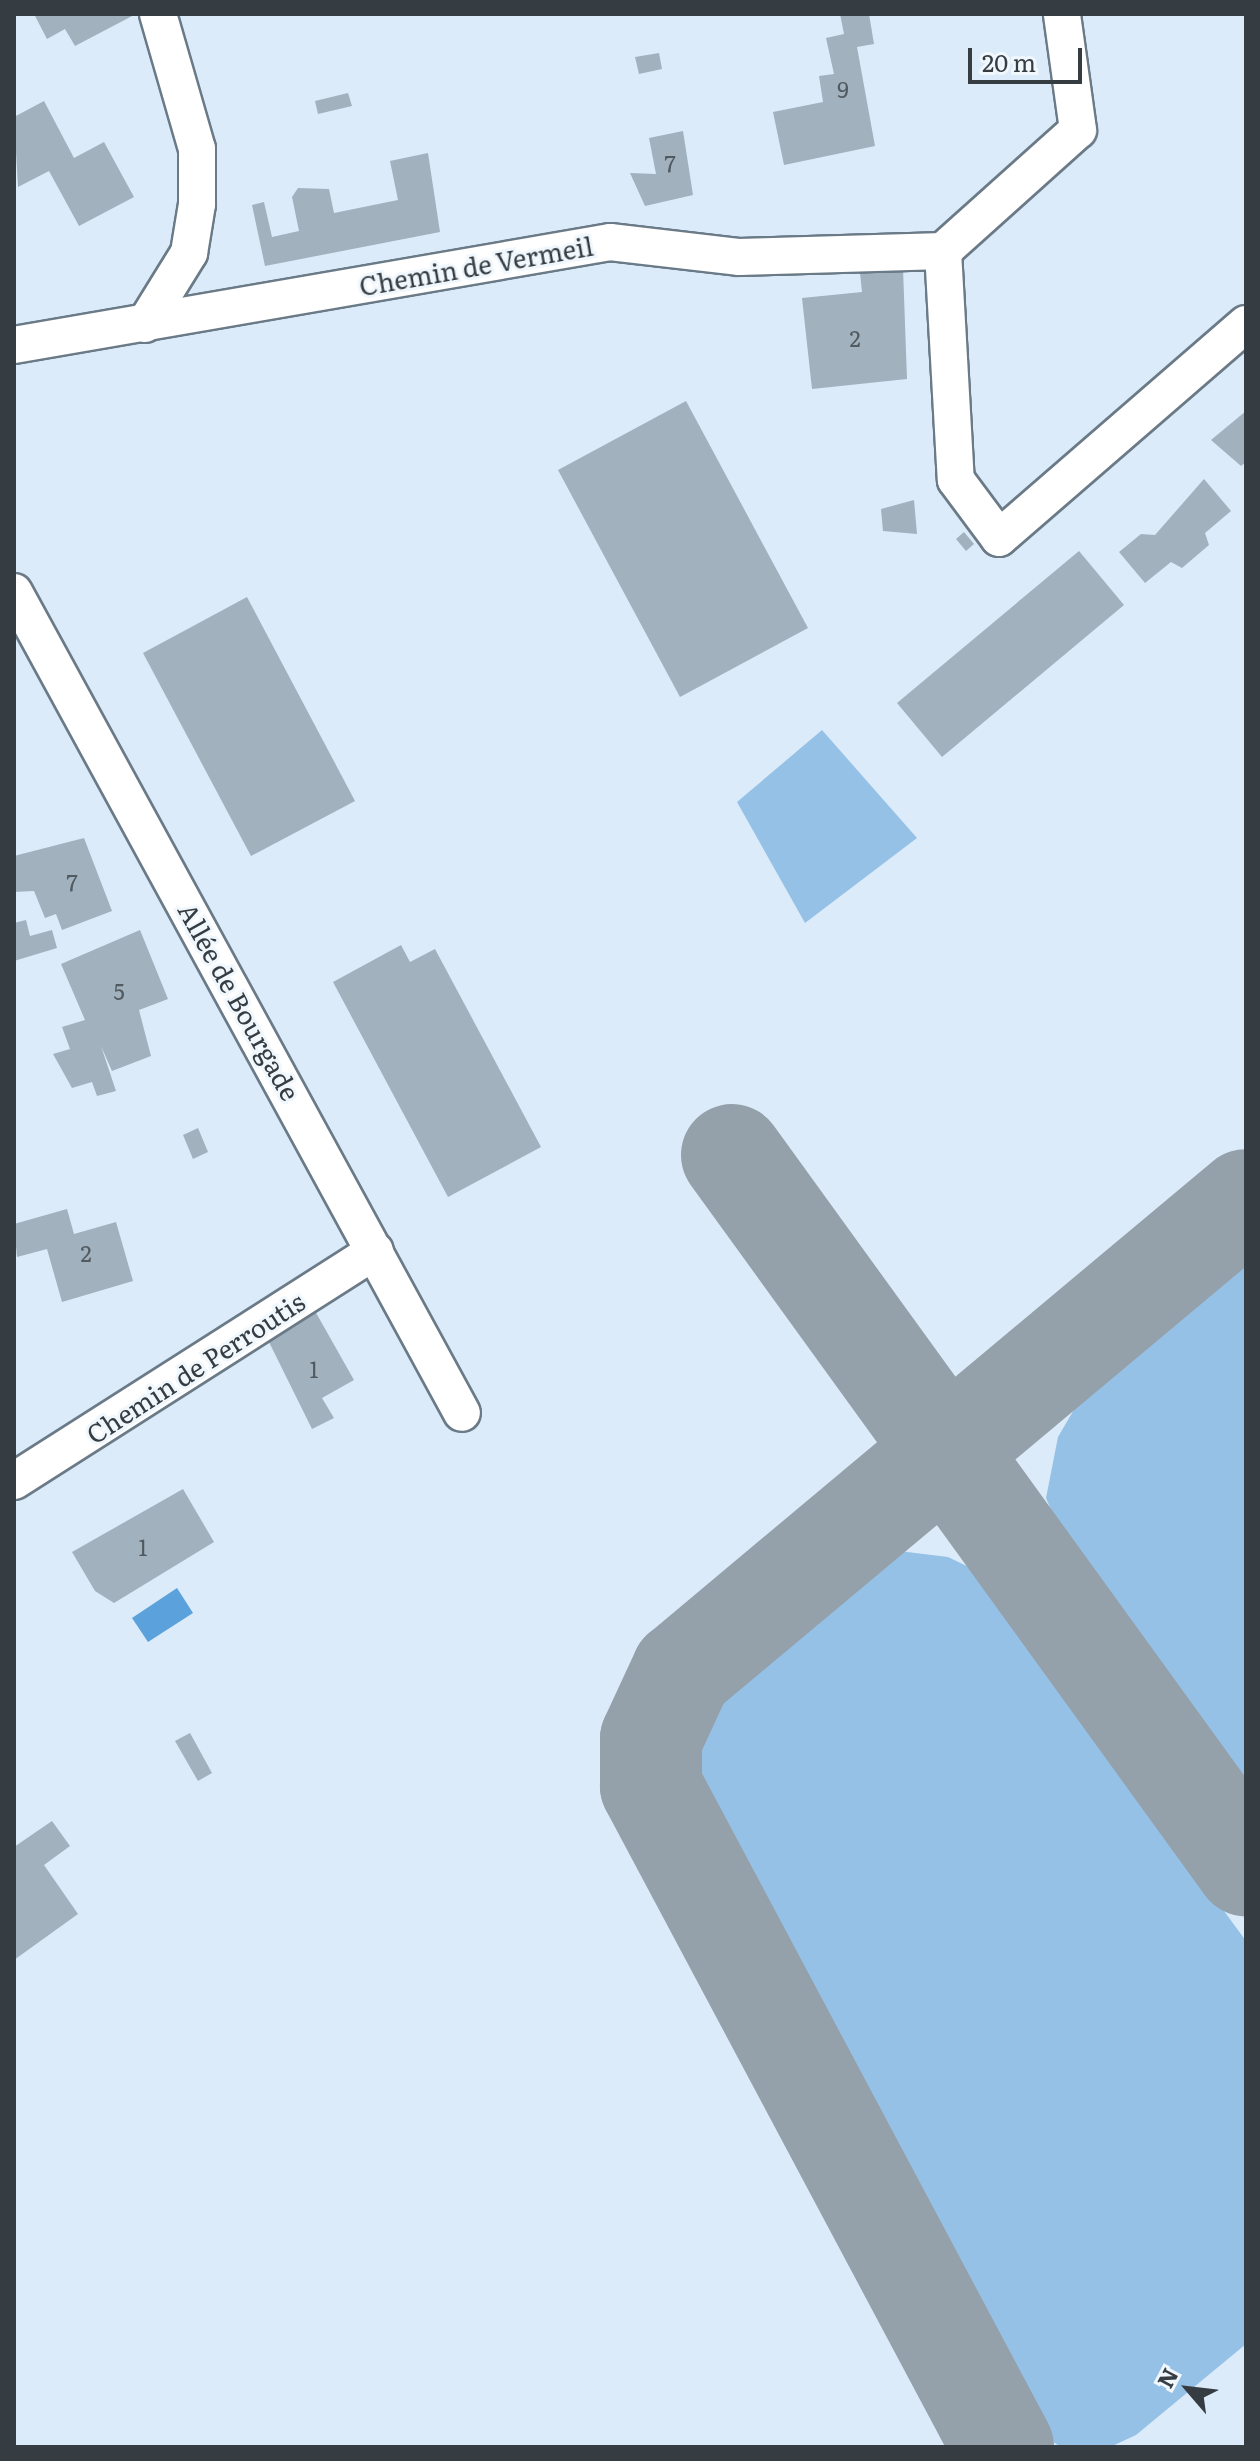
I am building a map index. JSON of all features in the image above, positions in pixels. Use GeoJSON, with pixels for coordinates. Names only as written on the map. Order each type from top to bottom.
{"type":"FeatureCollection","features":[{"type":"Feature","properties":{"kind":"street"},"geometry":{"type":"LineString","coordinates":[[145,324],[189,253],[197,204],[197,149],[158,14]]}},
{"type":"Feature","properties":{"kind":"street"},"geometry":{"type":"LineString","coordinates":[[1062,14],[1078,130],[943,251],[956,480],[999,538],[1246,324]]}},
{"type":"Feature","properties":{"kind":"street","name":"Chemin de Vermeil"},"geometry":{"type":"LineString","coordinates":[[14,345],[610,242],[740,257],[943,251]]}},
{"type":"Feature","properties":{"kind":"street","name":"Allée de Bourgade"},"geometry":{"type":"LineString","coordinates":[[14,592],[462,1413]]}},
{"type":"Feature","properties":{"kind":"street","name":"Chemin de Perroutis"},"geometry":{"type":"LineString","coordinates":[[14,1481],[375,1251]]}},
{"type":"Feature","properties":{"kind":"shaded area"},"geometry":{"type":"Polygon","coordinates":[[[822,730],[917,838],[805,923],[737,802],[822,730]]]}},
{"type":"Feature","properties":{"kind":"shaded area"},"geometry":{"type":"Polygon","coordinates":[[[1246,1255],[1246,1795],[1068,1550],[1046,1498],[1058,1437],[1086,1389],[1246,1255]]]}},
{"type":"Feature","properties":{"kind":"shaded area"},"geometry":{"type":"Polygon","coordinates":[[[899,1551],[948,1557],[975,1570],[1246,1941],[1246,2344],[1136,2435],[1110,2447],[1061,2447],[1014,2417],[681,1785],[686,1735],[706,1706],[899,1551]]]}},
{"type":"Feature","properties":{"kind":"shaded area"},"geometry":{"type":"Polygon","coordinates":[[[177,1588],[193,1613],[148,1642],[132,1618],[177,1588]]]}},
{"type":"Feature","properties":{"kind":"building"},"geometry":{"type":"Polygon","coordinates":[[[34,14],[136,14],[75,46],[65,29],[47,39],[34,14]]]}},
{"type":"Feature","properties":{"kind":"building"},"geometry":{"type":"Polygon","coordinates":[[[840,14],[869,14],[874,44],[857,47],[875,146],[784,165],[773,112],[823,102],[819,76],[834,74],[826,38],[844,34],[840,14]]]}},
{"type":"Feature","properties":{"kind":"building"},"geometry":{"type":"Polygon","coordinates":[[[659,53],[662,69],[639,74],[635,57],[659,53]]]}},
{"type":"Feature","properties":{"kind":"building"},"geometry":{"type":"Polygon","coordinates":[[[348,93],[352,106],[318,114],[315,101],[348,93]]]}},
{"type":"Feature","properties":{"kind":"building"},"geometry":{"type":"Polygon","coordinates":[[[44,101],[74,158],[104,142],[134,197],[79,226],[49,171],[18,187],[14,117],[44,101]]]}},
{"type":"Feature","properties":{"kind":"building"},"geometry":{"type":"Polygon","coordinates":[[[683,131],[693,195],[645,206],[630,173],[656,174],[649,138],[683,131]]]}},
{"type":"Feature","properties":{"kind":"building"},"geometry":{"type":"Polygon","coordinates":[[[428,153],[440,232],[265,266],[252,205],[264,202],[272,237],[299,231],[292,197],[298,188],[329,189],[334,213],[398,200],[390,161],[428,153]]]}},
{"type":"Feature","properties":{"kind":"building"},"geometry":{"type":"Polygon","coordinates":[[[903,268],[907,379],[812,389],[802,298],[862,292],[860,273],[903,268]]]}},
{"type":"Feature","properties":{"kind":"building"},"geometry":{"type":"Polygon","coordinates":[[[686,401],[808,628],[680,697],[558,470],[686,401]]]}},
{"type":"Feature","properties":{"kind":"building"},"geometry":{"type":"Polygon","coordinates":[[[1246,411],[1246,462],[1241,466],[1211,440],[1246,411]]]}},
{"type":"Feature","properties":{"kind":"building"},"geometry":{"type":"Polygon","coordinates":[[[1204,479],[1231,511],[1205,533],[1209,545],[1182,568],[1171,562],[1145,583],[1119,552],[1141,534],[1155,535],[1204,479]]]}},
{"type":"Feature","properties":{"kind":"building"},"geometry":{"type":"Polygon","coordinates":[[[914,500],[917,534],[883,531],[881,509],[914,500]]]}},
{"type":"Feature","properties":{"kind":"building"},"geometry":{"type":"Polygon","coordinates":[[[964,532],[974,544],[966,551],[956,539],[964,532]]]}},
{"type":"Feature","properties":{"kind":"building"},"geometry":{"type":"Polygon","coordinates":[[[1079,551],[1124,605],[942,757],[897,703],[1079,551]]]}},
{"type":"Feature","properties":{"kind":"building"},"geometry":{"type":"Polygon","coordinates":[[[247,597],[355,801],[251,856],[143,653],[247,597]]]}},
{"type":"Feature","properties":{"kind":"building"},"geometry":{"type":"Polygon","coordinates":[[[84,838],[112,911],[62,930],[56,914],[45,918],[34,891],[14,892],[14,856],[84,838]]]}},
{"type":"Feature","properties":{"kind":"building"},"geometry":{"type":"Polygon","coordinates":[[[26,920],[30,936],[52,930],[57,948],[14,961],[14,923],[26,920]]]}},
{"type":"Feature","properties":{"kind":"building"},"geometry":{"type":"Polygon","coordinates":[[[140,930],[168,999],[139,1010],[151,1056],[112,1071],[101,1046],[116,1091],[97,1096],[92,1082],[72,1088],[53,1054],[70,1049],[62,1027],[85,1020],[61,964],[140,930]]]}},
{"type":"Feature","properties":{"kind":"building"},"geometry":{"type":"Polygon","coordinates":[[[401,945],[410,962],[435,949],[541,1147],[448,1197],[333,982],[401,945]]]}},
{"type":"Feature","properties":{"kind":"building"},"geometry":{"type":"Polygon","coordinates":[[[198,1128],[208,1152],[193,1159],[183,1135],[198,1128]]]}},
{"type":"Feature","properties":{"kind":"building"},"geometry":{"type":"Polygon","coordinates":[[[67,1209],[74,1234],[116,1222],[133,1281],[62,1302],[47,1249],[17,1257],[14,1224],[67,1209]]]}},
{"type":"Feature","properties":{"kind":"building"},"geometry":{"type":"Polygon","coordinates":[[[315,1311],[354,1380],[322,1398],[334,1418],[312,1429],[266,1336],[315,1311]]]}},
{"type":"Feature","properties":{"kind":"building"},"geometry":{"type":"Polygon","coordinates":[[[183,1489],[214,1542],[114,1603],[95,1591],[72,1552],[183,1489]]]}},
{"type":"Feature","properties":{"kind":"building"},"geometry":{"type":"Polygon","coordinates":[[[190,1733],[212,1773],[198,1781],[175,1741],[190,1733]]]}},
{"type":"Feature","properties":{"kind":"building"},"geometry":{"type":"Polygon","coordinates":[[[52,1821],[70,1846],[44,1865],[78,1914],[14,1960],[14,1847],[52,1821]]]}},
{"type":"Feature","properties":{"kind":"taxiway"},"geometry":{"type":"LineString","coordinates":[[732,1155],[1246,1865]]}},
{"type":"Feature","properties":{"kind":"taxiway"},"geometry":{"type":"LineString","coordinates":[[1003,2447],[651,1786],[651,1739],[682,1672],[1246,1200]]}}]}
